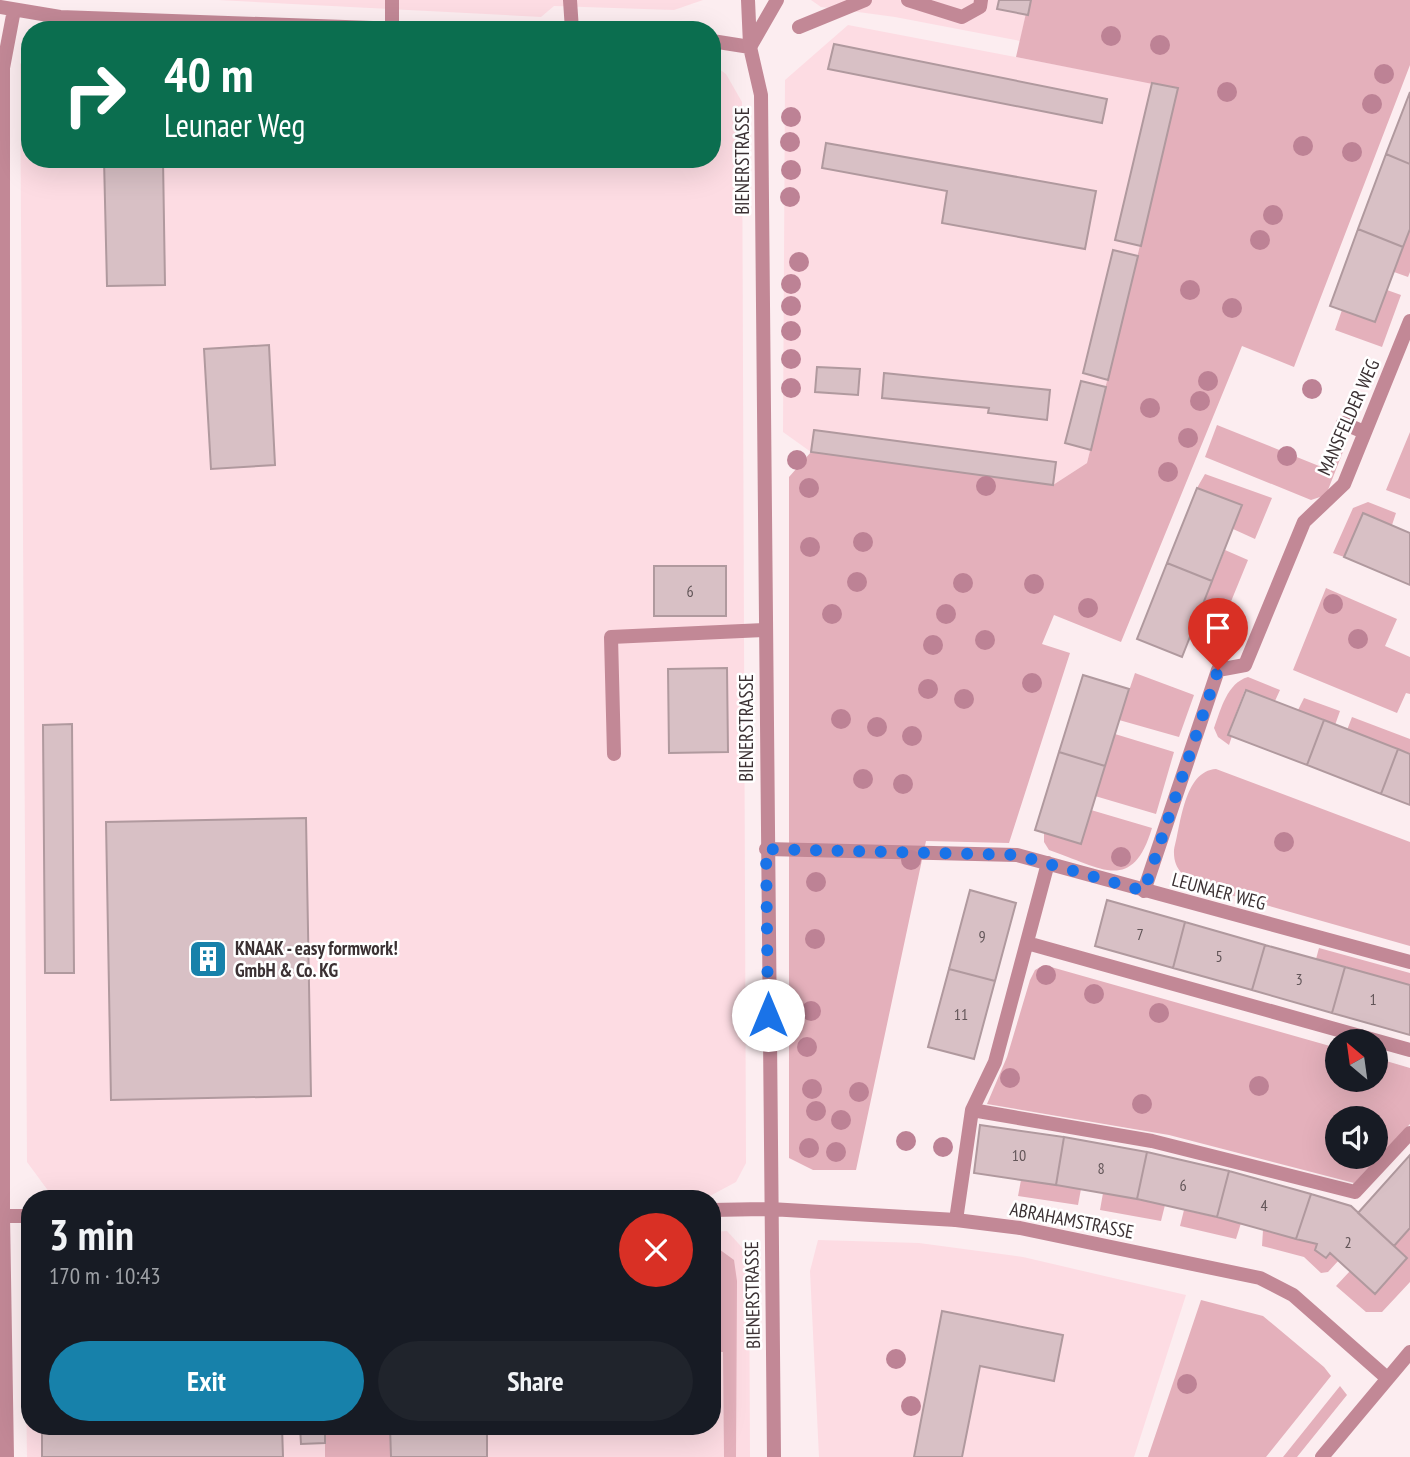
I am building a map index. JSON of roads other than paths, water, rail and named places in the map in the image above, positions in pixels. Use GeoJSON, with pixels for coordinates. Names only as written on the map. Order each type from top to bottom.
{"type":"FeatureCollection","features":[{"type":"Feature","properties":{"kind":"street"},"geometry":{"type":"LineString","coordinates":[[392,0],[392,21]]}},
{"type":"Feature","properties":{"kind":"street"},"geometry":{"type":"LineString","coordinates":[[570,0],[571,21]]}},
{"type":"Feature","properties":{"kind":"street","name":"BIENERSTRASSE"},"geometry":{"type":"LineString","coordinates":[[748,0],[750,47],[761,95],[766,849],[774,1457]]}},
{"type":"Feature","properties":{"kind":"street"},"geometry":{"type":"LineString","coordinates":[[721,42],[750,47],[777,0]]}},
{"type":"Feature","properties":{"kind":"street"},"geometry":{"type":"LineString","coordinates":[[799,27],[865,0]]}},
{"type":"Feature","properties":{"kind":"street"},"geometry":{"type":"LineString","coordinates":[[908,0],[962,17],[980,7],[981,0]]}},
{"type":"Feature","properties":{"kind":"street"},"geometry":{"type":"LineString","coordinates":[[7,1457],[2,1216],[3,68],[7,8],[60,17],[208,21]]}},
{"type":"Feature","properties":{"kind":"street","name":"MANSFELDER WEG"},"geometry":{"type":"LineString","coordinates":[[1144,891],[1218,670],[1245,665],[1304,522],[1344,484],[1410,321]]}},
{"type":"Feature","properties":{"kind":"street"},"geometry":{"type":"LineString","coordinates":[[1343,423],[1364,432]]}},
{"type":"Feature","properties":{"kind":"street"},"geometry":{"type":"LineString","coordinates":[[614,754],[611,637],[765,630]]}},
{"type":"Feature","properties":{"kind":"street","name":"LEUNAER WEG"},"geometry":{"type":"LineString","coordinates":[[766,849],[1017,855],[1410,962]]}},
{"type":"Feature","properties":{"kind":"street"},"geometry":{"type":"LineString","coordinates":[[956,1220],[972,1110],[995,1062],[1048,863]]}},
{"type":"Feature","properties":{"kind":"street"},"geometry":{"type":"LineString","coordinates":[[1027,943],[1410,1050]]}},
{"type":"Feature","properties":{"kind":"street"},"geometry":{"type":"LineString","coordinates":[[972,1110],[1152,1141],[1355,1192],[1410,1133]]}},
{"type":"Feature","properties":{"kind":"street","name":"ABRAHAMSTRASSE"},"geometry":{"type":"LineString","coordinates":[[721,1210],[770,1209],[956,1220],[1020,1228],[1260,1278],[1293,1295],[1387,1378]]}},
{"type":"Feature","properties":{"kind":"street"},"geometry":{"type":"LineString","coordinates":[[2,1216],[21,1216]]}},
{"type":"Feature","properties":{"kind":"street"},"geometry":{"type":"LineString","coordinates":[[1322,1457],[1410,1352]]}},
{"type":"Feature","properties":{"kind":"place","name":"KNAAK - easy formwork! GmbH & Co. KG"},"geometry":{"type":"Point","coordinates":[208,959]}}]}
